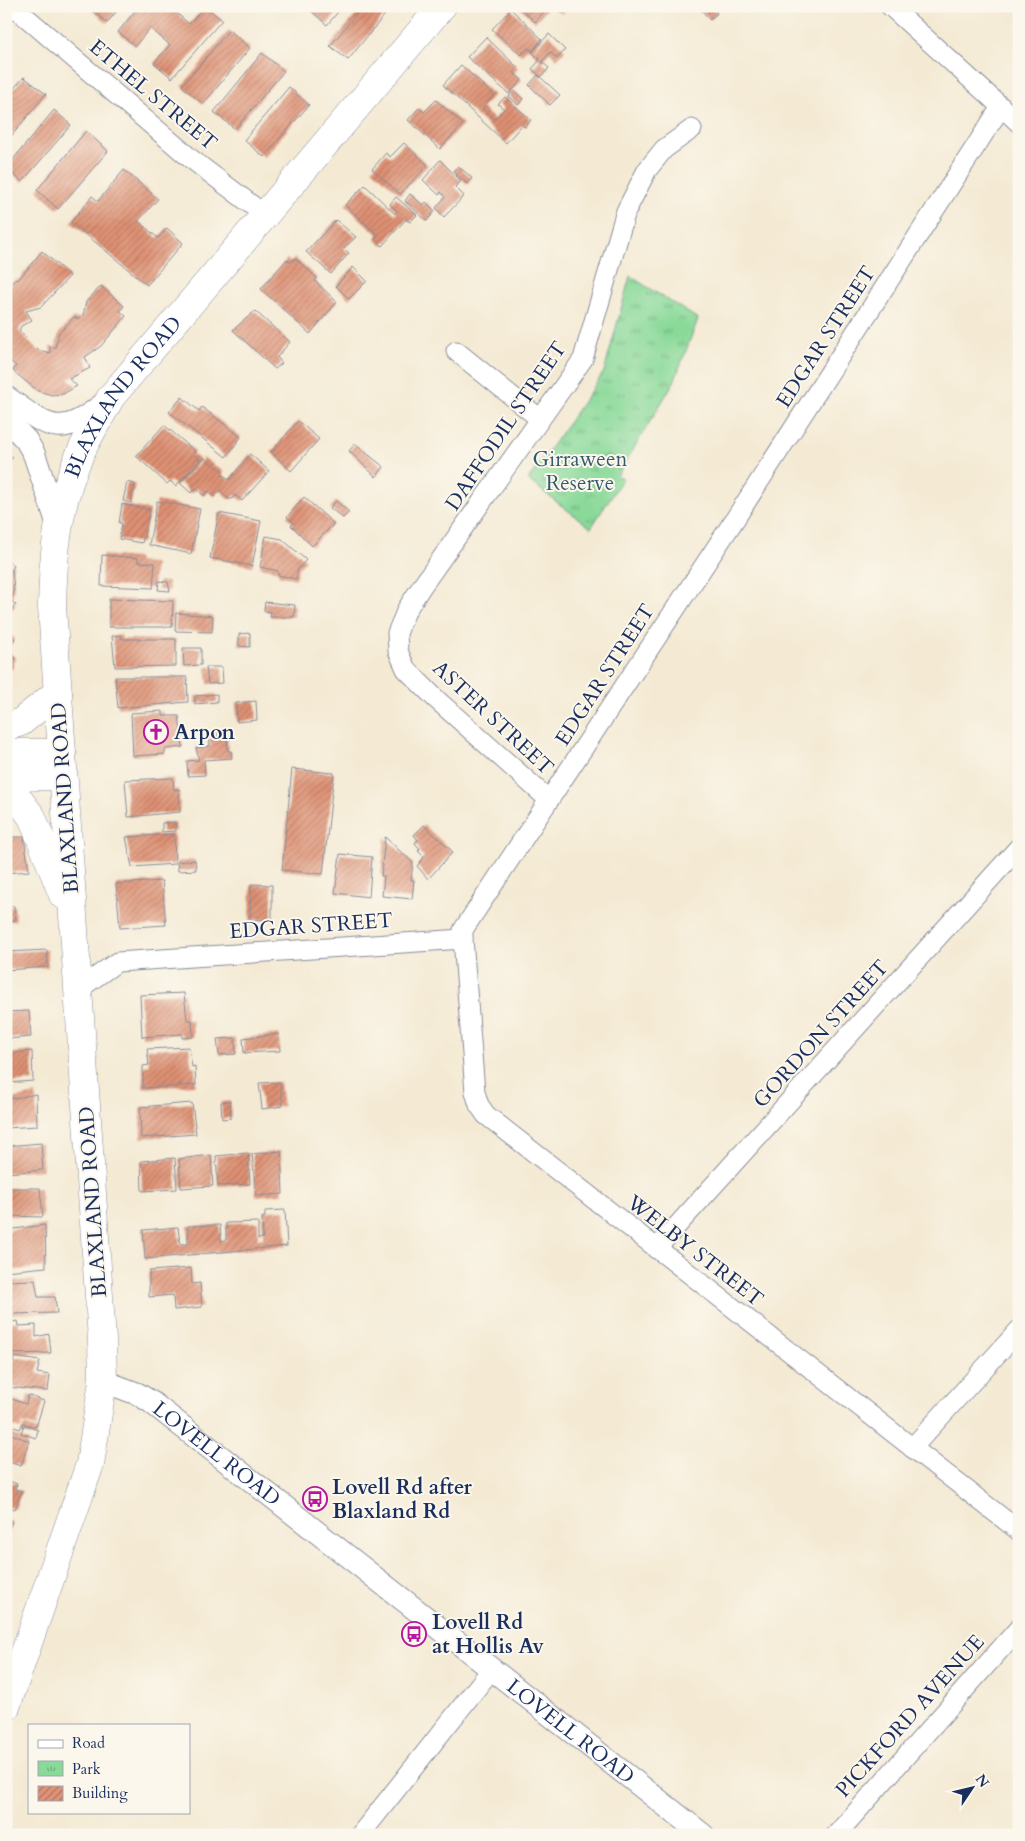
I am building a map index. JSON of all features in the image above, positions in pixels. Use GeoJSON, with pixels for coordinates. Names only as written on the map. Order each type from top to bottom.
{"type":"FeatureCollection","features":[{"type":"Feature","properties":{"kind":"main road","name":"BLAXLAND ROAD"},"geometry":{"type":"LineString","coordinates":[[6,1707],[11,1680],[90,1464],[102,1381],[102,1340],[52,607],[53,563],[58,526],[80,454],[111,397],[442,6]]}},
{"type":"Feature","properties":{"kind":"main road"},"geometry":{"type":"LineString","coordinates":[[6,727],[21,722],[58,692]]}},
{"type":"Feature","properties":{"kind":"main road"},"geometry":{"type":"LineString","coordinates":[[6,753],[62,764]]}},
{"type":"Feature","properties":{"kind":"main road"},"geometry":{"type":"LineString","coordinates":[[6,777],[62,764]]}},
{"type":"Feature","properties":{"kind":"main road"},"geometry":{"type":"LineString","coordinates":[[6,783],[32,817],[75,924]]}},
{"type":"Feature","properties":{"kind":"street","name":"ETHEL STREET"},"geometry":{"type":"LineString","coordinates":[[13,6],[190,158],[265,215]]}},
{"type":"Feature","properties":{"kind":"street"},"geometry":{"type":"LineString","coordinates":[[890,6],[1019,123]]}},
{"type":"Feature","properties":{"kind":"street","name":"EDGAR STREET"},"geometry":{"type":"LineString","coordinates":[[79,989],[117,962],[463,939],[463,930],[735,519],[1001,107]]}},
{"type":"Feature","properties":{"kind":"street","name":"DAFFODIL STREET"},"geometry":{"type":"LineString","coordinates":[[406,669],[398,651],[397,633],[407,609],[583,359],[626,211],[647,170],[664,149],[692,129]]}},
{"type":"Feature","properties":{"kind":"street"},"geometry":{"type":"LineString","coordinates":[[456,350],[540,419]]}},
{"type":"Feature","properties":{"kind":"street"},"geometry":{"type":"LineString","coordinates":[[6,397],[40,421],[59,426],[73,425],[87,417],[111,397]]}},
{"type":"Feature","properties":{"kind":"street"},"geometry":{"type":"LineString","coordinates":[[6,418],[26,440],[34,454],[58,526]]}},
{"type":"Feature","properties":{"kind":"street","name":"ASTER STREET"},"geometry":{"type":"LineString","coordinates":[[406,669],[549,800]]}},
{"type":"Feature","properties":{"kind":"street","name":"GORDON STREET"},"geometry":{"type":"LineString","coordinates":[[656,1249],[1019,847]]}},
{"type":"Feature","properties":{"kind":"street","name":"WELBY STREET"},"geometry":{"type":"LineString","coordinates":[[463,939],[475,1092],[479,1105],[494,1123],[1019,1531]]}},
{"type":"Feature","properties":{"kind":"street"},"geometry":{"type":"LineString","coordinates":[[912,1448],[1019,1330]]}},
{"type":"Feature","properties":{"kind":"street","name":"LOVELL ROAD"},"geometry":{"type":"LineString","coordinates":[[102,1381],[138,1394],[151,1402],[703,1835]]}},
{"type":"Feature","properties":{"kind":"street","name":"PICKFORD AVENUE"},"geometry":{"type":"LineString","coordinates":[[836,1835],[1019,1628]]}},
{"type":"Feature","properties":{"kind":"street"},"geometry":{"type":"LineString","coordinates":[[360,1835],[491,1670]]}},
{"type":"Feature","properties":{"kind":"green space","name":"Girraween Reserve"},"geometry":{"type":"Polygon","coordinates":[[[630,276],[698,319],[674,382],[617,476],[623,478],[591,528],[528,480],[604,372],[630,276]]]}},
{"type":"Feature","properties":{"kind":"building"},"geometry":{"type":"Polygon","coordinates":[[[96,6],[121,6],[107,23],[92,10],[96,6]]]}},
{"type":"Feature","properties":{"kind":"building"},"geometry":{"type":"Polygon","coordinates":[[[139,6],[169,6],[189,24],[205,6],[222,20],[172,78],[154,63],[170,45],[150,28],[135,46],[118,32],[139,6]]]}},
{"type":"Feature","properties":{"kind":"building"},"geometry":{"type":"Polygon","coordinates":[[[306,6],[343,6],[327,25],[306,6]]]}},
{"type":"Feature","properties":{"kind":"building"},"geometry":{"type":"Polygon","coordinates":[[[363,6],[392,6],[348,60],[330,46],[363,6]]]}},
{"type":"Feature","properties":{"kind":"building"},"geometry":{"type":"Polygon","coordinates":[[[518,6],[549,6],[535,22],[518,6]]]}},
{"type":"Feature","properties":{"kind":"building"},"geometry":{"type":"Polygon","coordinates":[[[553,6],[569,6],[562,14],[553,6]]]}},
{"type":"Feature","properties":{"kind":"building"},"geometry":{"type":"Polygon","coordinates":[[[698,6],[717,6],[714,9],[717,13],[710,20],[698,6]]]}},
{"type":"Feature","properties":{"kind":"building"},"geometry":{"type":"Polygon","coordinates":[[[511,9],[542,39],[532,51],[528,48],[521,55],[492,29],[511,9]]]}},
{"type":"Feature","properties":{"kind":"building"},"geometry":{"type":"Polygon","coordinates":[[[229,30],[250,48],[203,104],[182,86],[229,30]]]}},
{"type":"Feature","properties":{"kind":"building"},"geometry":{"type":"Polygon","coordinates":[[[549,34],[565,50],[557,59],[550,52],[542,62],[549,68],[541,77],[532,69],[540,60],[532,52],[549,34]]]}},
{"type":"Feature","properties":{"kind":"building"},"geometry":{"type":"Polygon","coordinates":[[[486,37],[518,68],[514,73],[522,80],[509,94],[467,57],[486,37]]]}},
{"type":"Feature","properties":{"kind":"building"},"geometry":{"type":"Polygon","coordinates":[[[262,53],[284,71],[235,129],[214,112],[262,53]]]}},
{"type":"Feature","properties":{"kind":"building"},"geometry":{"type":"Polygon","coordinates":[[[461,65],[494,95],[482,108],[494,119],[504,109],[498,104],[505,97],[531,120],[525,127],[522,125],[506,143],[443,85],[461,65]]]}},
{"type":"Feature","properties":{"kind":"building"},"geometry":{"type":"Polygon","coordinates":[[[538,75],[560,95],[550,105],[529,85],[538,75]]]}},
{"type":"Feature","properties":{"kind":"building"},"geometry":{"type":"Polygon","coordinates":[[[24,77],[46,94],[8,140],[6,97],[24,77]]]}},
{"type":"Feature","properties":{"kind":"building"},"geometry":{"type":"Polygon","coordinates":[[[289,87],[309,105],[264,157],[244,140],[289,87]]]}},
{"type":"Feature","properties":{"kind":"building"},"geometry":{"type":"Polygon","coordinates":[[[515,91],[523,99],[518,105],[509,96],[515,91]]]}},
{"type":"Feature","properties":{"kind":"building"},"geometry":{"type":"Polygon","coordinates":[[[436,100],[463,124],[440,149],[408,120],[419,108],[424,112],[436,100]]]}},
{"type":"Feature","properties":{"kind":"building"},"geometry":{"type":"Polygon","coordinates":[[[54,110],[71,125],[22,182],[6,168],[54,110]]]}},
{"type":"Feature","properties":{"kind":"building"},"geometry":{"type":"Polygon","coordinates":[[[86,131],[108,151],[58,209],[37,190],[86,131]]]}},
{"type":"Feature","properties":{"kind":"building"},"geometry":{"type":"Polygon","coordinates":[[[404,143],[428,165],[400,194],[372,169],[386,153],[390,157],[404,143]]]}},
{"type":"Feature","properties":{"kind":"building"},"geometry":{"type":"Polygon","coordinates":[[[440,160],[461,181],[455,187],[464,196],[444,217],[436,208],[445,197],[441,192],[439,195],[423,180],[440,160]]]}},
{"type":"Feature","properties":{"kind":"building"},"geometry":{"type":"Polygon","coordinates":[[[458,166],[472,178],[467,184],[453,171],[458,166]]]}},
{"type":"Feature","properties":{"kind":"building"},"geometry":{"type":"Polygon","coordinates":[[[124,170],[158,199],[138,221],[158,238],[167,228],[183,243],[147,285],[71,222],[92,196],[98,201],[124,170]]]}},
{"type":"Feature","properties":{"kind":"building"},"geometry":{"type":"Polygon","coordinates":[[[365,185],[395,214],[397,211],[390,204],[396,197],[417,215],[410,222],[406,219],[382,246],[375,239],[378,235],[345,205],[365,185]]]}},
{"type":"Feature","properties":{"kind":"building"},"geometry":{"type":"Polygon","coordinates":[[[410,194],[423,205],[426,202],[435,211],[427,221],[405,201],[410,194]]]}},
{"type":"Feature","properties":{"kind":"building"},"geometry":{"type":"Polygon","coordinates":[[[336,220],[356,237],[344,248],[349,253],[331,274],[306,252],[336,220]]]}},
{"type":"Feature","properties":{"kind":"building"},"geometry":{"type":"Polygon","coordinates":[[[42,251],[70,276],[41,307],[26,311],[32,320],[21,326],[19,331],[38,350],[50,353],[50,346],[55,348],[59,333],[74,317],[78,319],[83,316],[86,302],[101,286],[124,306],[120,311],[126,316],[101,346],[85,357],[90,368],[69,379],[77,386],[63,394],[52,395],[38,391],[13,371],[16,366],[6,358],[6,293],[14,280],[19,279],[42,251]]]}},
{"type":"Feature","properties":{"kind":"building"},"geometry":{"type":"Polygon","coordinates":[[[295,258],[317,278],[315,281],[337,302],[310,334],[261,289],[287,259],[290,262],[295,258]]]}},
{"type":"Feature","properties":{"kind":"building"},"geometry":{"type":"Polygon","coordinates":[[[353,267],[367,281],[349,299],[336,286],[353,267]]]}},
{"type":"Feature","properties":{"kind":"building"},"geometry":{"type":"Polygon","coordinates":[[[255,311],[290,342],[277,357],[282,363],[275,369],[233,330],[255,311]]]}},
{"type":"Feature","properties":{"kind":"building"},"geometry":{"type":"Polygon","coordinates":[[[182,397],[199,411],[202,407],[241,437],[226,457],[169,412],[182,397]]]}},
{"type":"Feature","properties":{"kind":"building"},"geometry":{"type":"Polygon","coordinates":[[[298,421],[319,439],[291,471],[271,452],[298,421]]]}},
{"type":"Feature","properties":{"kind":"building"},"geometry":{"type":"Polygon","coordinates":[[[164,425],[195,451],[193,454],[200,460],[176,486],[170,481],[167,484],[136,456],[164,425]]]}},
{"type":"Feature","properties":{"kind":"building"},"geometry":{"type":"Polygon","coordinates":[[[355,444],[384,467],[376,477],[349,451],[355,444]]]}},
{"type":"Feature","properties":{"kind":"building"},"geometry":{"type":"Polygon","coordinates":[[[6,452],[13,457],[6,466],[6,452]]]}},
{"type":"Feature","properties":{"kind":"building"},"geometry":{"type":"Polygon","coordinates":[[[250,454],[269,471],[242,501],[235,495],[232,499],[228,499],[220,490],[214,497],[208,491],[204,496],[196,488],[191,493],[180,483],[204,458],[224,472],[222,474],[229,480],[250,454]]]}},
{"type":"Feature","properties":{"kind":"building"},"geometry":{"type":"Polygon","coordinates":[[[127,482],[135,484],[131,503],[123,501],[127,482]]]}},
{"type":"Feature","properties":{"kind":"building"},"geometry":{"type":"Polygon","coordinates":[[[304,497],[334,524],[312,546],[291,525],[294,523],[287,517],[304,497]]]}},
{"type":"Feature","properties":{"kind":"building"},"geometry":{"type":"Polygon","coordinates":[[[157,501],[200,509],[191,554],[149,545],[157,501]]]}},
{"type":"Feature","properties":{"kind":"building"},"geometry":{"type":"Polygon","coordinates":[[[336,501],[349,512],[343,518],[330,508],[336,501]]]}},
{"type":"Feature","properties":{"kind":"building"},"geometry":{"type":"Polygon","coordinates":[[[122,504],[150,510],[142,543],[119,539],[122,523],[119,523],[122,504]]]}},
{"type":"Feature","properties":{"kind":"building"},"geometry":{"type":"Polygon","coordinates":[[[219,513],[261,521],[252,566],[210,558],[219,513]]]}},
{"type":"Feature","properties":{"kind":"building"},"geometry":{"type":"Polygon","coordinates":[[[266,536],[282,539],[306,560],[298,569],[296,579],[278,575],[278,571],[260,567],[266,536]]]}},
{"type":"Feature","properties":{"kind":"building"},"geometry":{"type":"Polygon","coordinates":[[[102,555],[138,558],[138,562],[155,563],[153,588],[101,586],[102,555]]]}},
{"type":"Feature","properties":{"kind":"building"},"geometry":{"type":"Polygon","coordinates":[[[8,561],[14,566],[12,570],[14,589],[11,601],[16,605],[6,616],[8,561]]]}},
{"type":"Feature","properties":{"kind":"building"},"geometry":{"type":"Polygon","coordinates":[[[159,581],[168,582],[170,591],[158,590],[159,581]]]}},
{"type":"Feature","properties":{"kind":"building"},"geometry":{"type":"Polygon","coordinates":[[[109,599],[173,601],[172,627],[109,627],[109,599]]]}},
{"type":"Feature","properties":{"kind":"building"},"geometry":{"type":"Polygon","coordinates":[[[265,602],[295,605],[294,617],[270,617],[271,612],[264,611],[265,602]]]}},
{"type":"Feature","properties":{"kind":"building"},"geometry":{"type":"Polygon","coordinates":[[[176,613],[213,616],[212,632],[175,631],[176,613]]]}},
{"type":"Feature","properties":{"kind":"building"},"geometry":{"type":"Polygon","coordinates":[[[6,632],[15,639],[8,648],[11,651],[9,653],[16,658],[13,662],[13,668],[6,674],[6,632]]]}},
{"type":"Feature","properties":{"kind":"building"},"geometry":{"type":"Polygon","coordinates":[[[250,633],[250,647],[239,646],[239,634],[250,633]]]}},
{"type":"Feature","properties":{"kind":"building"},"geometry":{"type":"Polygon","coordinates":[[[121,635],[122,639],[176,639],[176,666],[115,667],[112,636],[121,635]]]}},
{"type":"Feature","properties":{"kind":"building"},"geometry":{"type":"Polygon","coordinates":[[[183,648],[201,648],[201,665],[184,666],[183,648]]]}},
{"type":"Feature","properties":{"kind":"building"},"geometry":{"type":"Polygon","coordinates":[[[206,667],[222,667],[223,683],[208,684],[206,667]]]}},
{"type":"Feature","properties":{"kind":"building"},"geometry":{"type":"Polygon","coordinates":[[[115,677],[187,677],[188,702],[118,708],[115,677]]]}},
{"type":"Feature","properties":{"kind":"building"},"geometry":{"type":"Polygon","coordinates":[[[217,694],[217,702],[195,704],[195,696],[217,694]]]}},
{"type":"Feature","properties":{"kind":"building"},"geometry":{"type":"Polygon","coordinates":[[[256,701],[257,720],[237,722],[236,703],[256,701]]]}},
{"type":"Feature","properties":{"kind":"building","name":"Arpon"},"geometry":{"type":"Polygon","coordinates":[[[163,711],[163,716],[179,716],[183,747],[165,749],[165,754],[133,756],[131,713],[163,711]]]}},
{"type":"Feature","properties":{"kind":"building"},"geometry":{"type":"Polygon","coordinates":[[[227,733],[228,751],[231,751],[232,758],[204,760],[205,775],[188,776],[187,761],[199,760],[196,748],[210,746],[209,734],[227,733]]]}},
{"type":"Feature","properties":{"kind":"building"},"geometry":{"type":"Polygon","coordinates":[[[292,769],[334,773],[323,874],[282,870],[292,769]]]}},
{"type":"Feature","properties":{"kind":"building"},"geometry":{"type":"Polygon","coordinates":[[[173,778],[174,790],[179,789],[180,812],[128,817],[125,780],[173,778]]]}},
{"type":"Feature","properties":{"kind":"building"},"geometry":{"type":"Polygon","coordinates":[[[175,822],[176,831],[162,832],[162,823],[175,822]]]}},
{"type":"Feature","properties":{"kind":"building"},"geometry":{"type":"Polygon","coordinates":[[[424,825],[453,852],[428,879],[417,866],[424,857],[418,851],[420,849],[415,843],[418,840],[414,835],[424,825]]]}},
{"type":"Feature","properties":{"kind":"building"},"geometry":{"type":"Polygon","coordinates":[[[174,834],[175,864],[132,867],[126,837],[174,834]]]}},
{"type":"Feature","properties":{"kind":"building"},"geometry":{"type":"Polygon","coordinates":[[[6,837],[24,837],[29,871],[6,873],[6,837]]]}},
{"type":"Feature","properties":{"kind":"building"},"geometry":{"type":"Polygon","coordinates":[[[385,837],[413,863],[411,880],[414,880],[412,899],[382,896],[384,876],[381,876],[385,837]]]}},
{"type":"Feature","properties":{"kind":"building"},"geometry":{"type":"Polygon","coordinates":[[[340,854],[372,857],[369,897],[335,893],[340,854]]]}},
{"type":"Feature","properties":{"kind":"building"},"geometry":{"type":"Polygon","coordinates":[[[195,860],[196,870],[178,871],[177,862],[195,860]]]}},
{"type":"Feature","properties":{"kind":"building"},"geometry":{"type":"Polygon","coordinates":[[[162,881],[166,925],[120,928],[116,884],[162,881]]]}},
{"type":"Feature","properties":{"kind":"building"},"geometry":{"type":"Polygon","coordinates":[[[251,884],[272,885],[272,919],[250,920],[251,884]]]}},
{"type":"Feature","properties":{"kind":"building"},"geometry":{"type":"Polygon","coordinates":[[[6,906],[14,906],[16,920],[6,922],[6,906]]]}},
{"type":"Feature","properties":{"kind":"building"},"geometry":{"type":"Polygon","coordinates":[[[47,950],[48,967],[6,970],[6,952],[47,950]]]}},
{"type":"Feature","properties":{"kind":"building"},"geometry":{"type":"Polygon","coordinates":[[[184,993],[187,1020],[192,1020],[193,1037],[182,1038],[182,1034],[142,1037],[140,995],[184,993]]]}},
{"type":"Feature","properties":{"kind":"building"},"geometry":{"type":"Polygon","coordinates":[[[29,1011],[31,1037],[6,1039],[6,1012],[29,1011]]]}},
{"type":"Feature","properties":{"kind":"building"},"geometry":{"type":"Polygon","coordinates":[[[279,1034],[280,1051],[244,1053],[243,1038],[279,1034]]]}},
{"type":"Feature","properties":{"kind":"building"},"geometry":{"type":"Polygon","coordinates":[[[235,1038],[236,1054],[219,1055],[217,1039],[235,1038]]]}},
{"type":"Feature","properties":{"kind":"building"},"geometry":{"type":"Polygon","coordinates":[[[189,1047],[192,1067],[195,1066],[196,1085],[143,1088],[143,1066],[149,1065],[147,1049],[189,1047]]]}},
{"type":"Feature","properties":{"kind":"building"},"geometry":{"type":"Polygon","coordinates":[[[32,1051],[33,1081],[6,1083],[6,1054],[32,1051]]]}},
{"type":"Feature","properties":{"kind":"building"},"geometry":{"type":"Polygon","coordinates":[[[280,1082],[283,1106],[262,1109],[259,1083],[280,1082]]]}},
{"type":"Feature","properties":{"kind":"building"},"geometry":{"type":"Polygon","coordinates":[[[36,1094],[37,1126],[6,1128],[6,1100],[36,1094]]]}},
{"type":"Feature","properties":{"kind":"building"},"geometry":{"type":"Polygon","coordinates":[[[230,1101],[231,1118],[222,1119],[221,1102],[230,1101]]]}},
{"type":"Feature","properties":{"kind":"building"},"geometry":{"type":"Polygon","coordinates":[[[192,1103],[196,1134],[141,1138],[140,1107],[192,1103]]]}},
{"type":"Feature","properties":{"kind":"building"},"geometry":{"type":"Polygon","coordinates":[[[41,1143],[43,1170],[6,1173],[6,1146],[41,1143]]]}},
{"type":"Feature","properties":{"kind":"building"},"geometry":{"type":"Polygon","coordinates":[[[281,1151],[283,1194],[256,1196],[252,1154],[281,1151]]]}},
{"type":"Feature","properties":{"kind":"building"},"geometry":{"type":"Polygon","coordinates":[[[248,1153],[250,1184],[218,1186],[216,1156],[248,1153]]]}},
{"type":"Feature","properties":{"kind":"building"},"geometry":{"type":"Polygon","coordinates":[[[211,1155],[213,1186],[181,1188],[179,1159],[211,1155]]]}},
{"type":"Feature","properties":{"kind":"building"},"geometry":{"type":"Polygon","coordinates":[[[175,1158],[177,1189],[142,1191],[141,1161],[175,1158]]]}},
{"type":"Feature","properties":{"kind":"building"},"geometry":{"type":"Polygon","coordinates":[[[6,1188],[40,1188],[43,1217],[6,1216],[6,1188]]]}},
{"type":"Feature","properties":{"kind":"building"},"geometry":{"type":"Polygon","coordinates":[[[285,1210],[287,1246],[145,1259],[143,1230],[178,1227],[180,1244],[188,1244],[188,1226],[220,1225],[221,1241],[226,1240],[226,1223],[258,1222],[258,1239],[263,1238],[262,1218],[265,1217],[265,1211],[285,1210]]]}},
{"type":"Feature","properties":{"kind":"building"},"geometry":{"type":"Polygon","coordinates":[[[45,1225],[46,1267],[6,1271],[6,1230],[45,1225]]]}},
{"type":"Feature","properties":{"kind":"building"},"geometry":{"type":"Polygon","coordinates":[[[191,1268],[192,1284],[200,1283],[202,1307],[174,1310],[173,1295],[149,1297],[149,1271],[191,1268]]]}},
{"type":"Feature","properties":{"kind":"building"},"geometry":{"type":"Polygon","coordinates":[[[35,1280],[38,1297],[55,1297],[57,1313],[6,1314],[6,1281],[35,1280]]]}},
{"type":"Feature","properties":{"kind":"building"},"geometry":{"type":"Polygon","coordinates":[[[18,1321],[19,1326],[36,1325],[36,1337],[49,1334],[51,1353],[6,1354],[6,1323],[18,1321]]]}},
{"type":"Feature","properties":{"kind":"building"},"geometry":{"type":"Polygon","coordinates":[[[14,1357],[40,1361],[37,1373],[50,1375],[48,1391],[6,1387],[6,1362],[13,1363],[14,1357]]]}},
{"type":"Feature","properties":{"kind":"building"},"geometry":{"type":"Polygon","coordinates":[[[28,1395],[44,1401],[36,1427],[23,1423],[20,1429],[6,1424],[6,1397],[26,1404],[28,1395]]]}},
{"type":"Feature","properties":{"kind":"building"},"geometry":{"type":"Polygon","coordinates":[[[24,1425],[38,1430],[36,1438],[21,1433],[24,1425]]]}},
{"type":"Feature","properties":{"kind":"building"},"geometry":{"type":"Polygon","coordinates":[[[6,1432],[29,1441],[21,1466],[6,1461],[6,1432]]]}},
{"type":"Feature","properties":{"kind":"building"},"geometry":{"type":"Polygon","coordinates":[[[6,1480],[17,1484],[15,1489],[22,1491],[15,1509],[9,1507],[6,1513],[6,1480]]]}},
{"type":"Feature","properties":{"kind":"building"},"geometry":{"type":"Polygon","coordinates":[[[6,1520],[12,1522],[6,1535],[6,1520]]]}},
{"type":"Feature","properties":{"kind":"place","name":"Arpon"},"geometry":{"type":"Point","coordinates":[156,732]}},
{"type":"Feature","properties":{"kind":"place","name":"Lovell Rd after Blaxland Rd"},"geometry":{"type":"Point","coordinates":[315,1499]}},
{"type":"Feature","properties":{"kind":"place","name":"Lovell Rd at Hollis Av"},"geometry":{"type":"Point","coordinates":[414,1634]}}]}
